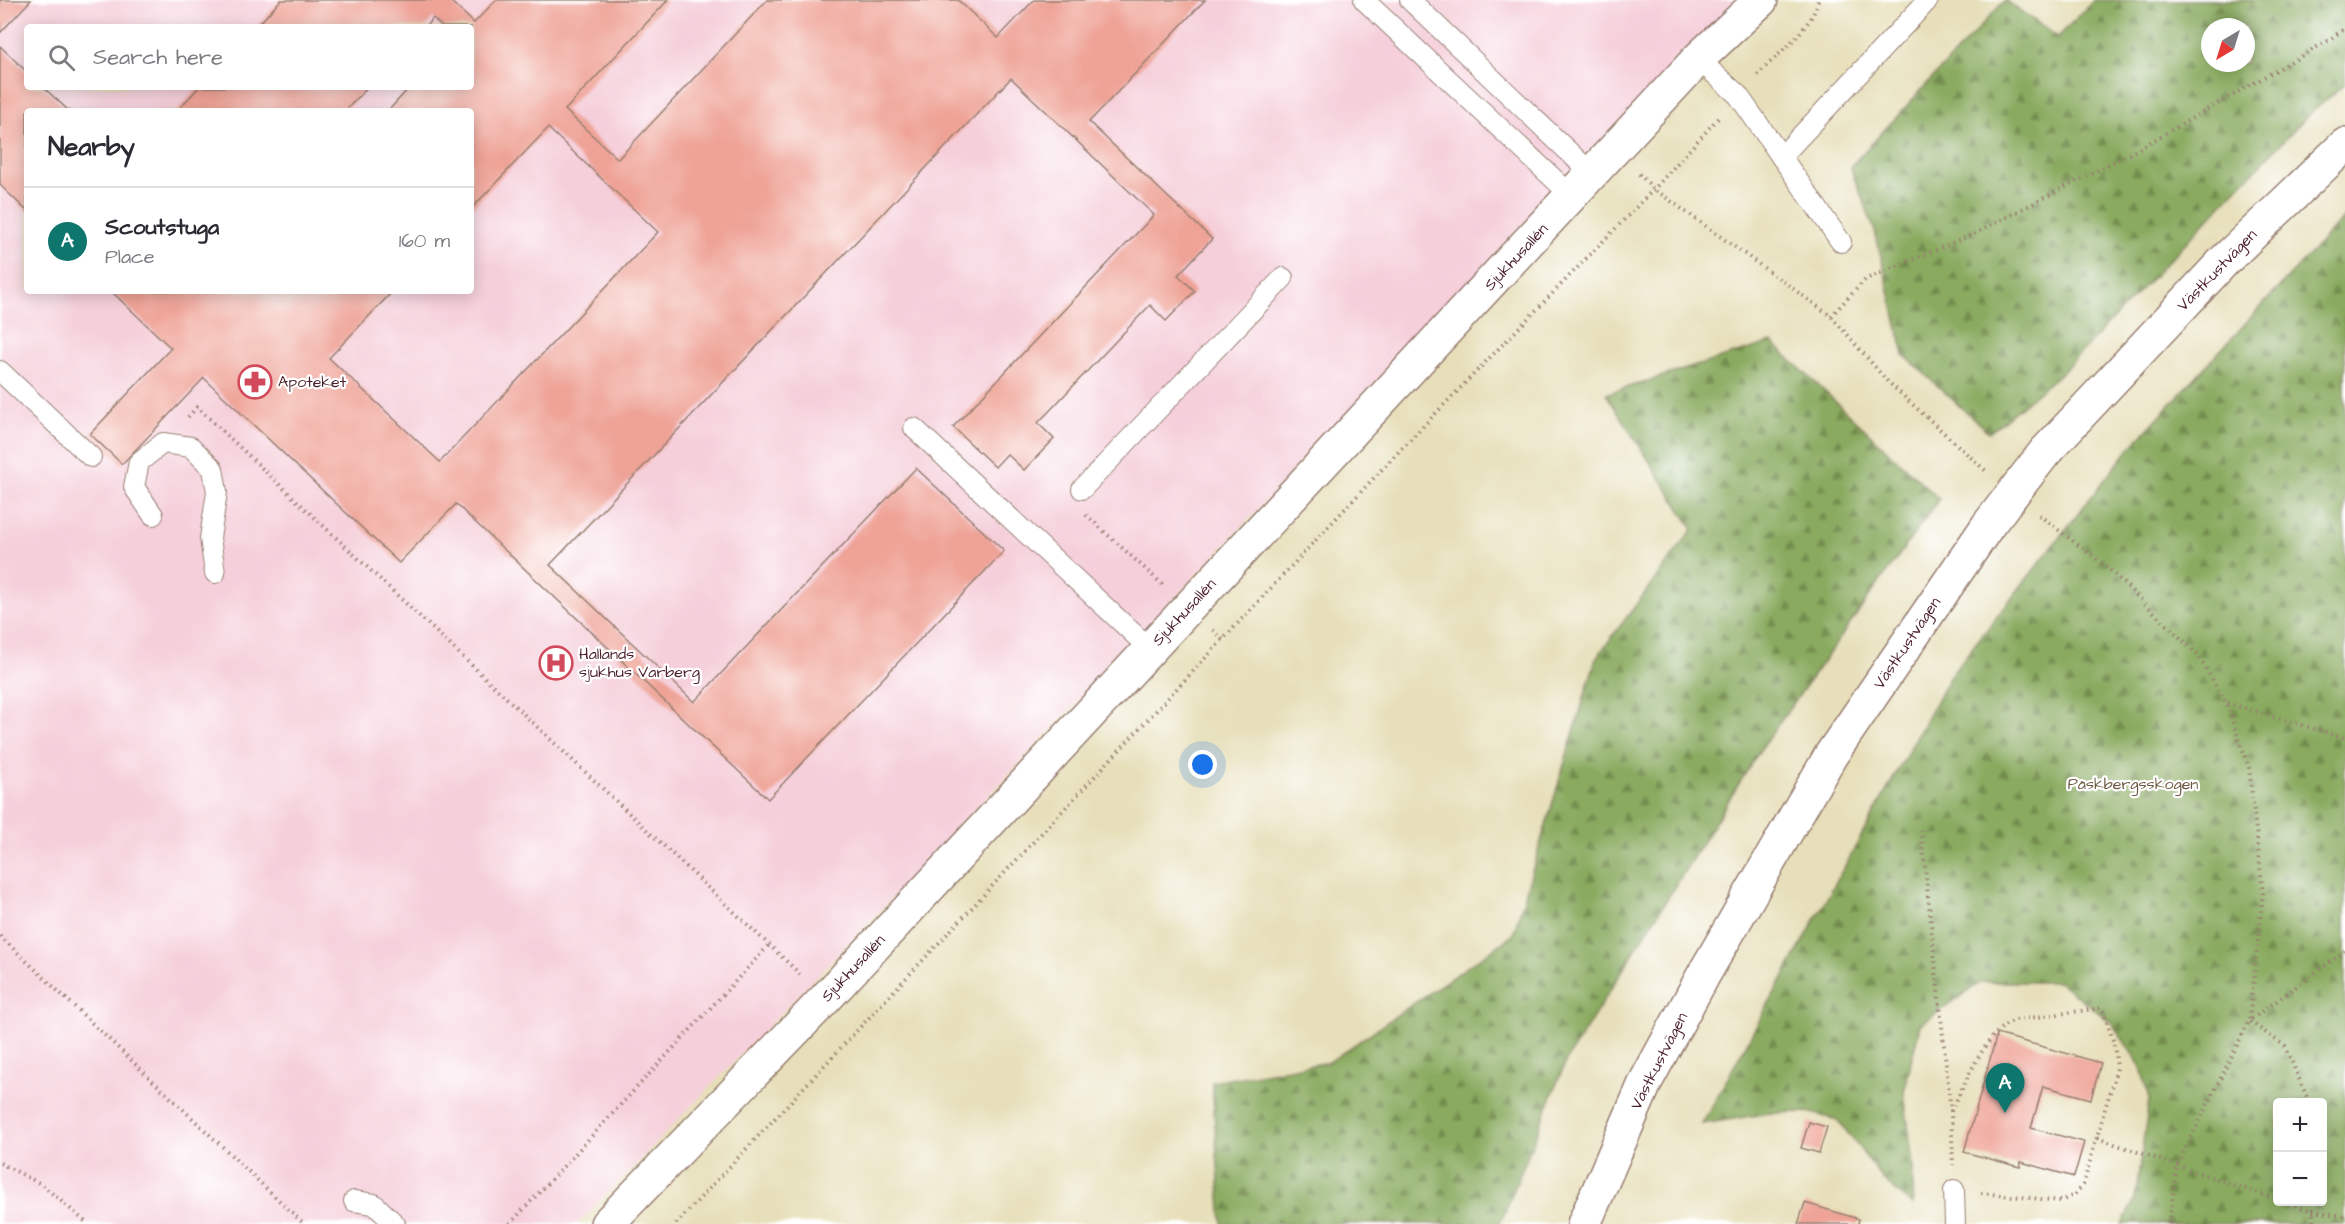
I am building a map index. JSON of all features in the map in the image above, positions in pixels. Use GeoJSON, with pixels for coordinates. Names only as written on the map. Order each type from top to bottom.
{"type":"FeatureCollection","features":[{"type":"Feature","properties":{"kind":"street","name":"Sjukhusallén"},"geometry":{"type":"LineString","coordinates":[[607,1224],[826,998],[1698,59],[1761,0]]}},
{"type":"Feature","properties":{"kind":"street","name":"Västkustvägen"},"geometry":{"type":"LineString","coordinates":[[1584,1224],[1646,1081],[1704,974],[1831,755],[1989,524],[2045,452],[2224,261],[2345,145]]}},
{"type":"Feature","properties":{"kind":"lane"},"geometry":{"type":"LineString","coordinates":[[1364,0],[1582,185]]}},
{"type":"Feature","properties":{"kind":"lane"},"geometry":{"type":"LineString","coordinates":[[1410,0],[1582,185]]}},
{"type":"Feature","properties":{"kind":"lane"},"geometry":{"type":"LineString","coordinates":[[1781,157],[1928,0]]}},
{"type":"Feature","properties":{"kind":"lane"},"geometry":{"type":"LineString","coordinates":[[1698,59],[1738,95],[1841,242]]}},
{"type":"Feature","properties":{"kind":"lane"},"geometry":{"type":"LineString","coordinates":[[1082,489],[1283,278]]}},
{"type":"Feature","properties":{"kind":"lane"},"geometry":{"type":"LineString","coordinates":[[0,371],[91,457]]}},
{"type":"Feature","properties":{"kind":"lane"},"geometry":{"type":"LineString","coordinates":[[914,428],[1150,649]]}},
{"type":"Feature","properties":{"kind":"lane"},"geometry":{"type":"LineString","coordinates":[[153,515],[134,487],[139,462],[163,443],[191,447],[213,469],[217,492],[210,538],[215,573]]}},
{"type":"Feature","properties":{"kind":"lane"},"geometry":{"type":"LineString","coordinates":[[1954,1191],[1955,1224]]}},
{"type":"Feature","properties":{"kind":"lane"},"geometry":{"type":"LineString","coordinates":[[354,1201],[374,1204],[395,1224]]}},
{"type":"Feature","properties":{"kind":"path"},"geometry":{"type":"LineString","coordinates":[[676,1224],[1408,442],[1654,189],[1738,95],[1805,25],[1817,10],[1818,0]]}},
{"type":"Feature","properties":{"kind":"path"},"geometry":{"type":"LineString","coordinates":[[1831,316],[1866,279],[1972,235],[2133,152],[2329,40],[2345,28]]}},
{"type":"Feature","properties":{"kind":"path"},"geometry":{"type":"LineString","coordinates":[[1614,151],[1654,189],[1831,316],[1888,382],[1995,479]]}},
{"type":"Feature","properties":{"kind":"path"},"geometry":{"type":"LineString","coordinates":[[163,443],[197,407],[770,945],[858,1031]]}},
{"type":"Feature","properties":{"kind":"path"},"geometry":{"type":"LineString","coordinates":[[1082,489],[1076,500],[1079,508],[1223,640]]}},
{"type":"Feature","properties":{"kind":"path"},"geometry":{"type":"LineString","coordinates":[[2031,508],[2107,567],[2198,655],[2226,703],[2249,767],[2263,893],[2249,1021],[2177,1166],[2169,1224]]}},
{"type":"Feature","properties":{"kind":"path"},"geometry":{"type":"LineString","coordinates":[[2226,703],[2345,738]]}},
{"type":"Feature","properties":{"kind":"path"},"geometry":{"type":"LineString","coordinates":[[1921,830],[1951,1111],[1954,1191],[2061,1201],[2074,1195],[2083,1185],[2117,1068],[2114,1043],[2102,1008],[2015,1020],[2004,1024],[1995,1032],[1951,1111]]}},
{"type":"Feature","properties":{"kind":"path"},"geometry":{"type":"LineString","coordinates":[[0,936],[304,1224]]}},
{"type":"Feature","properties":{"kind":"path"},"geometry":{"type":"LineString","coordinates":[[510,1224],[770,945]]}},
{"type":"Feature","properties":{"kind":"path"},"geometry":{"type":"LineString","coordinates":[[2249,1021],[2345,951]]}},
{"type":"Feature","properties":{"kind":"path"},"geometry":{"type":"LineString","coordinates":[[2249,1021],[2285,1046],[2307,1098]]}},
{"type":"Feature","properties":{"kind":"path"},"geometry":{"type":"LineString","coordinates":[[2097,1138],[2273,1199]]}},
{"type":"Feature","properties":{"kind":"path"},"geometry":{"type":"LineString","coordinates":[[0,1163],[41,1184],[88,1224]]}},
{"type":"Feature","properties":{"kind":"path"},"geometry":{"type":"LineString","coordinates":[[2296,1206],[2345,1216]]}},
{"type":"Feature","properties":{"kind":"path"},"geometry":{"type":"LineString","coordinates":[[2312,1206],[2314,1224]]}},
{"type":"Feature","properties":{"kind":"shaded area","name":"Hallands sjukhus Varberg"},"geometry":{"type":"Polygon","coordinates":[[[0,0],[1737,0],[936,852],[578,1224],[0,1224],[0,0]]]}},
{"type":"Feature","properties":{"kind":"green space"},"geometry":{"type":"Polygon","coordinates":[[[2005,0],[2058,37],[2094,0],[2345,0],[2345,84],[2305,118],[2063,371],[1989,433],[1904,355],[1875,231],[1850,167],[2005,0]]]}},
{"type":"Feature","properties":{"kind":"green space","name":"Påskbergsskogen"},"geometry":{"type":"Polygon","coordinates":[[[2345,216],[2345,1224],[2122,1224],[2135,1199],[2149,1100],[2141,1067],[2112,1023],[2059,982],[1981,982],[1920,1025],[1904,1092],[1913,1165],[1913,1205],[1885,1182],[1838,1120],[1807,1112],[1770,1113],[1702,1124],[1950,676],[2129,449],[2345,216]]]}},
{"type":"Feature","properties":{"kind":"green space"},"geometry":{"type":"Polygon","coordinates":[[[1772,342],[1939,499],[1760,750],[1566,1061],[1500,1224],[1222,1224],[1212,1082],[1329,1062],[1513,935],[1596,658],[1693,529],[1606,394],[1772,342]]]}},
{"type":"Feature","properties":{"kind":"building"},"geometry":{"type":"Polygon","coordinates":[[[0,0],[31,0],[0,33],[0,0]]]}},
{"type":"Feature","properties":{"kind":"building"},"geometry":{"type":"Polygon","coordinates":[[[281,0],[449,0],[474,23],[496,0],[668,0],[565,110],[618,159],[767,0],[958,0],[998,38],[1034,0],[1205,0],[1089,122],[1212,239],[1178,275],[1195,291],[1166,321],[1150,305],[1038,423],[1054,439],[1024,470],[1007,454],[995,467],[953,427],[1154,215],[1011,78],[550,565],[694,702],[916,468],[1004,551],[768,799],[456,504],[399,563],[204,378],[122,464],[90,434],[171,348],[114,294],[390,294],[329,358],[440,462],[658,232],[548,128],[474,206],[474,108],[391,108],[407,90],[474,90],[474,24],[439,24],[433,18],[428,24],[259,24],[281,0]]]}},
{"type":"Feature","properties":{"kind":"building"},"geometry":{"type":"Polygon","coordinates":[[[0,46],[24,69],[24,90],[46,90],[66,108],[24,108],[24,208],[0,185],[0,46]]]}},
{"type":"Feature","properties":{"kind":"building"},"geometry":{"type":"Polygon","coordinates":[[[196,90],[365,90],[348,108],[180,108],[196,90]]]}},
{"type":"Feature","properties":{"kind":"building"},"geometry":{"type":"Polygon","coordinates":[[[1997,1034],[2101,1063],[2091,1099],[2043,1086],[2031,1128],[2084,1142],[2074,1177],[2021,1162],[2020,1167],[1964,1152],[1997,1034]]]}},
{"type":"Feature","properties":{"kind":"building"},"geometry":{"type":"Polygon","coordinates":[[[1809,1122],[1827,1127],[1819,1153],[1801,1148],[1809,1122]]]}},
{"type":"Feature","properties":{"kind":"building"},"geometry":{"type":"Polygon","coordinates":[[[1805,1203],[1859,1219],[1858,1224],[1798,1224],[1805,1203]]]}},
{"type":"Feature","properties":{"kind":"place","name":"Apoteket"},"geometry":{"type":"Point","coordinates":[255,382]}},
{"type":"Feature","properties":{"kind":"place","name":"Hallands sjukhus Varberg"},"geometry":{"type":"Point","coordinates":[556,663]}},
{"type":"Feature","properties":{"kind":"place","name":"Scoutstuga"},"geometry":{"type":"Point","coordinates":[2005,1113]}}]}
